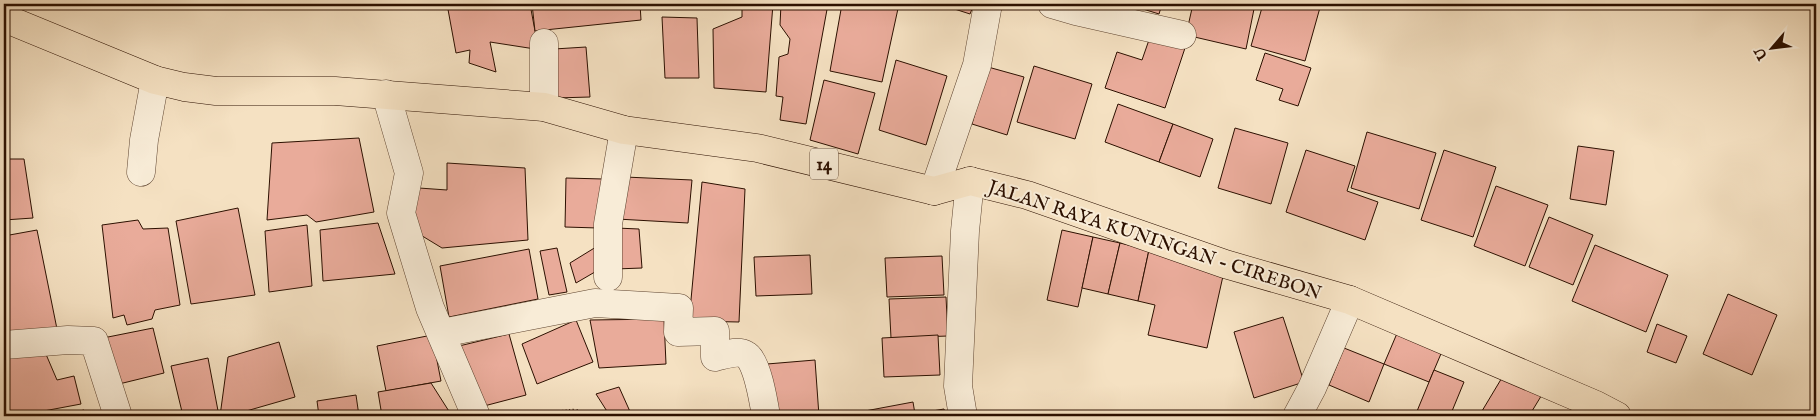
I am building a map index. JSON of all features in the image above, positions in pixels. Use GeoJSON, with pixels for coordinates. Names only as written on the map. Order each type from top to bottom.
{"type":"FeatureCollection","features":[{"type":"Feature","properties":{"kind":"highway","name":"JALAN RAYA KUNINGAN - CIREBON"},"geometry":{"type":"LineString","coordinates":[[4,18],[155,80],[184,88],[216,91],[335,91],[544,106],[624,130],[757,148],[934,191],[970,181],[1027,195],[1225,264],[1350,300],[1596,405],[1617,416]]}},
{"type":"Feature","properties":{"kind":"street"},"geometry":{"type":"LineString","coordinates":[[934,191],[977,65],[988,4]]}},
{"type":"Feature","properties":{"kind":"street"},"geometry":{"type":"LineString","coordinates":[[1052,4],[1182,35]]}},
{"type":"Feature","properties":{"kind":"street"},"geometry":{"type":"LineString","coordinates":[[544,43],[544,106]]}},
{"type":"Feature","properties":{"kind":"street"},"geometry":{"type":"LineString","coordinates":[[140,172],[155,80]]}},
{"type":"Feature","properties":{"kind":"street"},"geometry":{"type":"LineString","coordinates":[[386,94],[409,173],[401,213],[430,308],[476,416]]}},
{"type":"Feature","properties":{"kind":"street"},"geometry":{"type":"LineString","coordinates":[[608,277],[608,224],[624,130]]}},
{"type":"Feature","properties":{"kind":"street"},"geometry":{"type":"LineString","coordinates":[[964,416],[958,386],[964,240],[970,181]]}},
{"type":"Feature","properties":{"kind":"street"},"geometry":{"type":"LineString","coordinates":[[1297,416],[1312,388],[1350,300]]}},
{"type":"Feature","properties":{"kind":"street"},"geometry":{"type":"LineString","coordinates":[[442,333],[595,303],[679,308],[678,332],[714,331],[715,357],[740,353],[747,355],[754,362],[766,416]]}},
{"type":"Feature","properties":{"kind":"street"},"geometry":{"type":"LineString","coordinates":[[4,345],[68,340],[94,341],[118,416]]}},
{"type":"Feature","properties":{"kind":"path"},"geometry":{"type":"LineString","coordinates":[[517,416],[576,410],[582,416]]}},
{"type":"Feature","properties":{"kind":"building"},"geometry":{"type":"Polygon","coordinates":[[[447,4],[530,4],[535,31],[535,49],[490,42],[496,72],[469,63],[470,50],[456,53],[447,4]]]}},
{"type":"Feature","properties":{"kind":"building"},"geometry":{"type":"Polygon","coordinates":[[[532,4],[640,4],[641,20],[535,31],[532,4]]]}},
{"type":"Feature","properties":{"kind":"building"},"geometry":{"type":"Polygon","coordinates":[[[742,4],[773,4],[766,92],[714,88],[713,29],[742,17],[742,4]]]}},
{"type":"Feature","properties":{"kind":"building"},"geometry":{"type":"Polygon","coordinates":[[[781,4],[828,4],[806,124],[780,120],[783,97],[776,96],[779,57],[788,54],[790,39],[780,25],[781,4]]]}},
{"type":"Feature","properties":{"kind":"building"},"geometry":{"type":"Polygon","coordinates":[[[842,4],[899,4],[882,82],[830,71],[842,4]]]}},
{"type":"Feature","properties":{"kind":"building"},"geometry":{"type":"Polygon","coordinates":[[[939,4],[974,4],[970,14],[939,4]]]}},
{"type":"Feature","properties":{"kind":"building"},"geometry":{"type":"Polygon","coordinates":[[[1127,4],[1162,4],[1159,14],[1127,4]]]}},
{"type":"Feature","properties":{"kind":"building"},"geometry":{"type":"Polygon","coordinates":[[[1193,4],[1255,4],[1246,49],[1186,35],[1193,4]]]}},
{"type":"Feature","properties":{"kind":"building"},"geometry":{"type":"Polygon","coordinates":[[[1263,4],[1321,4],[1305,61],[1251,46],[1263,4]]]}},
{"type":"Feature","properties":{"kind":"building"},"geometry":{"type":"Polygon","coordinates":[[[662,17],[697,18],[699,78],[665,78],[662,17]]]}},
{"type":"Feature","properties":{"kind":"building"},"geometry":{"type":"Polygon","coordinates":[[[1150,37],[1185,48],[1165,108],[1105,88],[1117,52],[1142,60],[1150,37]]]}},
{"type":"Feature","properties":{"kind":"building"},"geometry":{"type":"Polygon","coordinates":[[[586,47],[590,97],[555,98],[554,49],[586,47]]]}},
{"type":"Feature","properties":{"kind":"building"},"geometry":{"type":"Polygon","coordinates":[[[1265,53],[1311,68],[1298,106],[1279,100],[1283,89],[1256,80],[1265,53]]]}},
{"type":"Feature","properties":{"kind":"building"},"geometry":{"type":"Polygon","coordinates":[[[896,60],[947,76],[926,145],[879,130],[896,60]]]}},
{"type":"Feature","properties":{"kind":"building"},"geometry":{"type":"Polygon","coordinates":[[[1034,66],[1092,84],[1075,139],[1017,122],[1034,66]]]}},
{"type":"Feature","properties":{"kind":"building"},"geometry":{"type":"Polygon","coordinates":[[[988,67],[1024,77],[1007,135],[972,124],[988,67]]]}},
{"type":"Feature","properties":{"kind":"building"},"geometry":{"type":"Polygon","coordinates":[[[824,80],[875,93],[858,154],[810,140],[824,80]]]}},
{"type":"Feature","properties":{"kind":"building"},"geometry":{"type":"Polygon","coordinates":[[[1118,104],[1173,124],[1159,162],[1105,142],[1118,104]]]}},
{"type":"Feature","properties":{"kind":"building"},"geometry":{"type":"Polygon","coordinates":[[[1173,124],[1213,139],[1200,177],[1159,162],[1173,124]]]}},
{"type":"Feature","properties":{"kind":"building"},"geometry":{"type":"Polygon","coordinates":[[[1235,128],[1288,143],[1271,204],[1218,188],[1235,128]]]}},
{"type":"Feature","properties":{"kind":"building"},"geometry":{"type":"Polygon","coordinates":[[[1367,132],[1436,153],[1419,209],[1351,188],[1367,132]]]}},
{"type":"Feature","properties":{"kind":"building"},"geometry":{"type":"Polygon","coordinates":[[[359,138],[374,212],[316,222],[307,215],[267,220],[272,143],[359,138]]]}},
{"type":"Feature","properties":{"kind":"building"},"geometry":{"type":"Polygon","coordinates":[[[1578,146],[1614,151],[1606,205],[1570,199],[1578,146]]]}},
{"type":"Feature","properties":{"kind":"building"},"geometry":{"type":"Polygon","coordinates":[[[1306,150],[1355,166],[1347,191],[1378,202],[1365,240],[1286,212],[1306,150]]]}},
{"type":"Feature","properties":{"kind":"building"},"geometry":{"type":"Polygon","coordinates":[[[1444,150],[1496,167],[1473,237],[1421,220],[1444,150]]]}},
{"type":"Feature","properties":{"kind":"building"},"geometry":{"type":"Polygon","coordinates":[[[4,159],[24,159],[33,218],[4,220],[4,159]]]}},
{"type":"Feature","properties":{"kind":"building"},"geometry":{"type":"Polygon","coordinates":[[[447,163],[525,168],[528,240],[442,248],[419,234],[414,210],[419,188],[447,190],[447,163]]]}},
{"type":"Feature","properties":{"kind":"building"},"geometry":{"type":"Polygon","coordinates":[[[625,177],[692,180],[688,223],[617,219],[625,177]]]}},
{"type":"Feature","properties":{"kind":"building"},"geometry":{"type":"Polygon","coordinates":[[[566,178],[603,179],[598,228],[565,227],[566,178]]]}},
{"type":"Feature","properties":{"kind":"building"},"geometry":{"type":"Polygon","coordinates":[[[702,182],[745,189],[739,322],[689,321],[702,182]]]}},
{"type":"Feature","properties":{"kind":"building"},"geometry":{"type":"Polygon","coordinates":[[[1496,186],[1548,205],[1525,266],[1474,246],[1496,186]]]}},
{"type":"Feature","properties":{"kind":"building"},"geometry":{"type":"Polygon","coordinates":[[[238,208],[255,295],[191,304],[176,221],[238,208]]]}},
{"type":"Feature","properties":{"kind":"building"},"geometry":{"type":"Polygon","coordinates":[[[1549,217],[1593,235],[1573,285],[1529,267],[1549,217]]]}},
{"type":"Feature","properties":{"kind":"building"},"geometry":{"type":"Polygon","coordinates":[[[138,220],[143,229],[168,228],[180,305],[155,310],[152,319],[127,325],[124,315],[113,318],[102,225],[138,220]]]}},
{"type":"Feature","properties":{"kind":"building"},"geometry":{"type":"Polygon","coordinates":[[[378,223],[395,274],[323,281],[320,230],[378,223]]]}},
{"type":"Feature","properties":{"kind":"building"},"geometry":{"type":"Polygon","coordinates":[[[307,225],[312,286],[269,292],[265,231],[307,225]]]}},
{"type":"Feature","properties":{"kind":"building"},"geometry":{"type":"Polygon","coordinates":[[[616,228],[639,229],[642,268],[615,269],[616,228]]]}},
{"type":"Feature","properties":{"kind":"building"},"geometry":{"type":"Polygon","coordinates":[[[37,230],[57,329],[4,333],[4,236],[37,230]]]}},
{"type":"Feature","properties":{"kind":"building"},"geometry":{"type":"Polygon","coordinates":[[[1062,230],[1093,237],[1078,307],[1047,300],[1062,230]]]}},
{"type":"Feature","properties":{"kind":"building"},"geometry":{"type":"Polygon","coordinates":[[[1093,237],[1120,243],[1108,294],[1082,288],[1093,237]]]}},
{"type":"Feature","properties":{"kind":"building"},"geometry":{"type":"Polygon","coordinates":[[[1120,243],[1149,250],[1138,301],[1108,294],[1120,243]]]}},
{"type":"Feature","properties":{"kind":"building"},"geometry":{"type":"Polygon","coordinates":[[[1595,245],[1668,275],[1646,332],[1572,301],[1595,245]]]}},
{"type":"Feature","properties":{"kind":"building"},"geometry":{"type":"Polygon","coordinates":[[[596,247],[600,269],[576,283],[570,263],[596,247]]]}},
{"type":"Feature","properties":{"kind":"building"},"geometry":{"type":"Polygon","coordinates":[[[557,248],[567,292],[549,295],[540,251],[557,248]]]}},
{"type":"Feature","properties":{"kind":"building"},"geometry":{"type":"Polygon","coordinates":[[[529,249],[538,299],[449,317],[440,266],[529,249]]]}},
{"type":"Feature","properties":{"kind":"building"},"geometry":{"type":"Polygon","coordinates":[[[1149,250],[1225,267],[1207,348],[1148,335],[1155,305],[1138,301],[1149,250]]]}},
{"type":"Feature","properties":{"kind":"building"},"geometry":{"type":"Polygon","coordinates":[[[810,255],[812,294],[756,296],[754,257],[810,255]]]}},
{"type":"Feature","properties":{"kind":"building"},"geometry":{"type":"Polygon","coordinates":[[[942,256],[944,295],[887,297],[885,258],[942,256]]]}},
{"type":"Feature","properties":{"kind":"building"},"geometry":{"type":"Polygon","coordinates":[[[1728,294],[1777,315],[1752,375],[1703,354],[1728,294]]]}},
{"type":"Feature","properties":{"kind":"building"},"geometry":{"type":"Polygon","coordinates":[[[946,297],[948,336],[891,338],[889,299],[946,297]]]}},
{"type":"Feature","properties":{"kind":"building"},"geometry":{"type":"Polygon","coordinates":[[[1283,317],[1304,382],[1254,398],[1234,332],[1283,317]]]}},
{"type":"Feature","properties":{"kind":"building"},"geometry":{"type":"Polygon","coordinates":[[[664,319],[666,364],[599,368],[590,320],[664,319]]]}},
{"type":"Feature","properties":{"kind":"building"},"geometry":{"type":"Polygon","coordinates":[[[576,320],[593,362],[537,384],[522,344],[576,320]]]}},
{"type":"Feature","properties":{"kind":"building"},"geometry":{"type":"Polygon","coordinates":[[[1657,324],[1687,336],[1676,363],[1647,352],[1657,324]]]}},
{"type":"Feature","properties":{"kind":"building"},"geometry":{"type":"Polygon","coordinates":[[[153,328],[164,373],[119,384],[103,338],[153,328]]]}},
{"type":"Feature","properties":{"kind":"building"},"geometry":{"type":"Polygon","coordinates":[[[1398,331],[1443,349],[1429,382],[1384,364],[1398,331]]]}},
{"type":"Feature","properties":{"kind":"building"},"geometry":{"type":"Polygon","coordinates":[[[509,334],[526,395],[484,406],[459,346],[509,334]]]}},
{"type":"Feature","properties":{"kind":"building"},"geometry":{"type":"Polygon","coordinates":[[[432,335],[441,381],[386,391],[377,346],[432,335]]]}},
{"type":"Feature","properties":{"kind":"building"},"geometry":{"type":"Polygon","coordinates":[[[938,335],[940,375],[884,377],[882,338],[938,335]]]}},
{"type":"Feature","properties":{"kind":"building"},"geometry":{"type":"Polygon","coordinates":[[[279,342],[295,397],[229,416],[220,416],[228,357],[279,342]]]}},
{"type":"Feature","properties":{"kind":"building"},"geometry":{"type":"Polygon","coordinates":[[[1344,348],[1384,364],[1369,402],[1329,385],[1344,348]]]}},
{"type":"Feature","properties":{"kind":"building"},"geometry":{"type":"Polygon","coordinates":[[[45,352],[57,380],[74,376],[81,404],[8,416],[4,384],[4,357],[45,352]]]}},
{"type":"Feature","properties":{"kind":"building"},"geometry":{"type":"Polygon","coordinates":[[[208,358],[219,416],[183,416],[171,366],[208,358]]]}},
{"type":"Feature","properties":{"kind":"building"},"geometry":{"type":"Polygon","coordinates":[[[815,360],[819,416],[772,416],[767,364],[815,360]]]}},
{"type":"Feature","properties":{"kind":"building"},"geometry":{"type":"Polygon","coordinates":[[[1434,370],[1464,382],[1450,416],[1415,416],[1434,370]]]}},
{"type":"Feature","properties":{"kind":"building"},"geometry":{"type":"Polygon","coordinates":[[[1506,371],[1543,393],[1529,416],[1479,416],[1506,371]]]}},
{"type":"Feature","properties":{"kind":"building"},"geometry":{"type":"Polygon","coordinates":[[[431,383],[452,416],[382,416],[378,392],[431,383]]]}},
{"type":"Feature","properties":{"kind":"building"},"geometry":{"type":"Polygon","coordinates":[[[619,387],[632,416],[610,416],[596,394],[619,387]]]}},
{"type":"Feature","properties":{"kind":"building"},"geometry":{"type":"Polygon","coordinates":[[[356,395],[359,416],[319,416],[317,401],[356,395]]]}},
{"type":"Feature","properties":{"kind":"building"},"geometry":{"type":"Polygon","coordinates":[[[913,402],[915,414],[944,409],[946,416],[866,416],[865,411],[913,402]]]}},
{"type":"Feature","properties":{"kind":"building"},"geometry":{"type":"Polygon","coordinates":[[[84,410],[85,416],[56,416],[84,410]]]}},
{"type":"Feature","properties":{"kind":"building"},"geometry":{"type":"Polygon","coordinates":[[[753,411],[754,416],[705,416],[705,414],[753,411]]]}}]}
